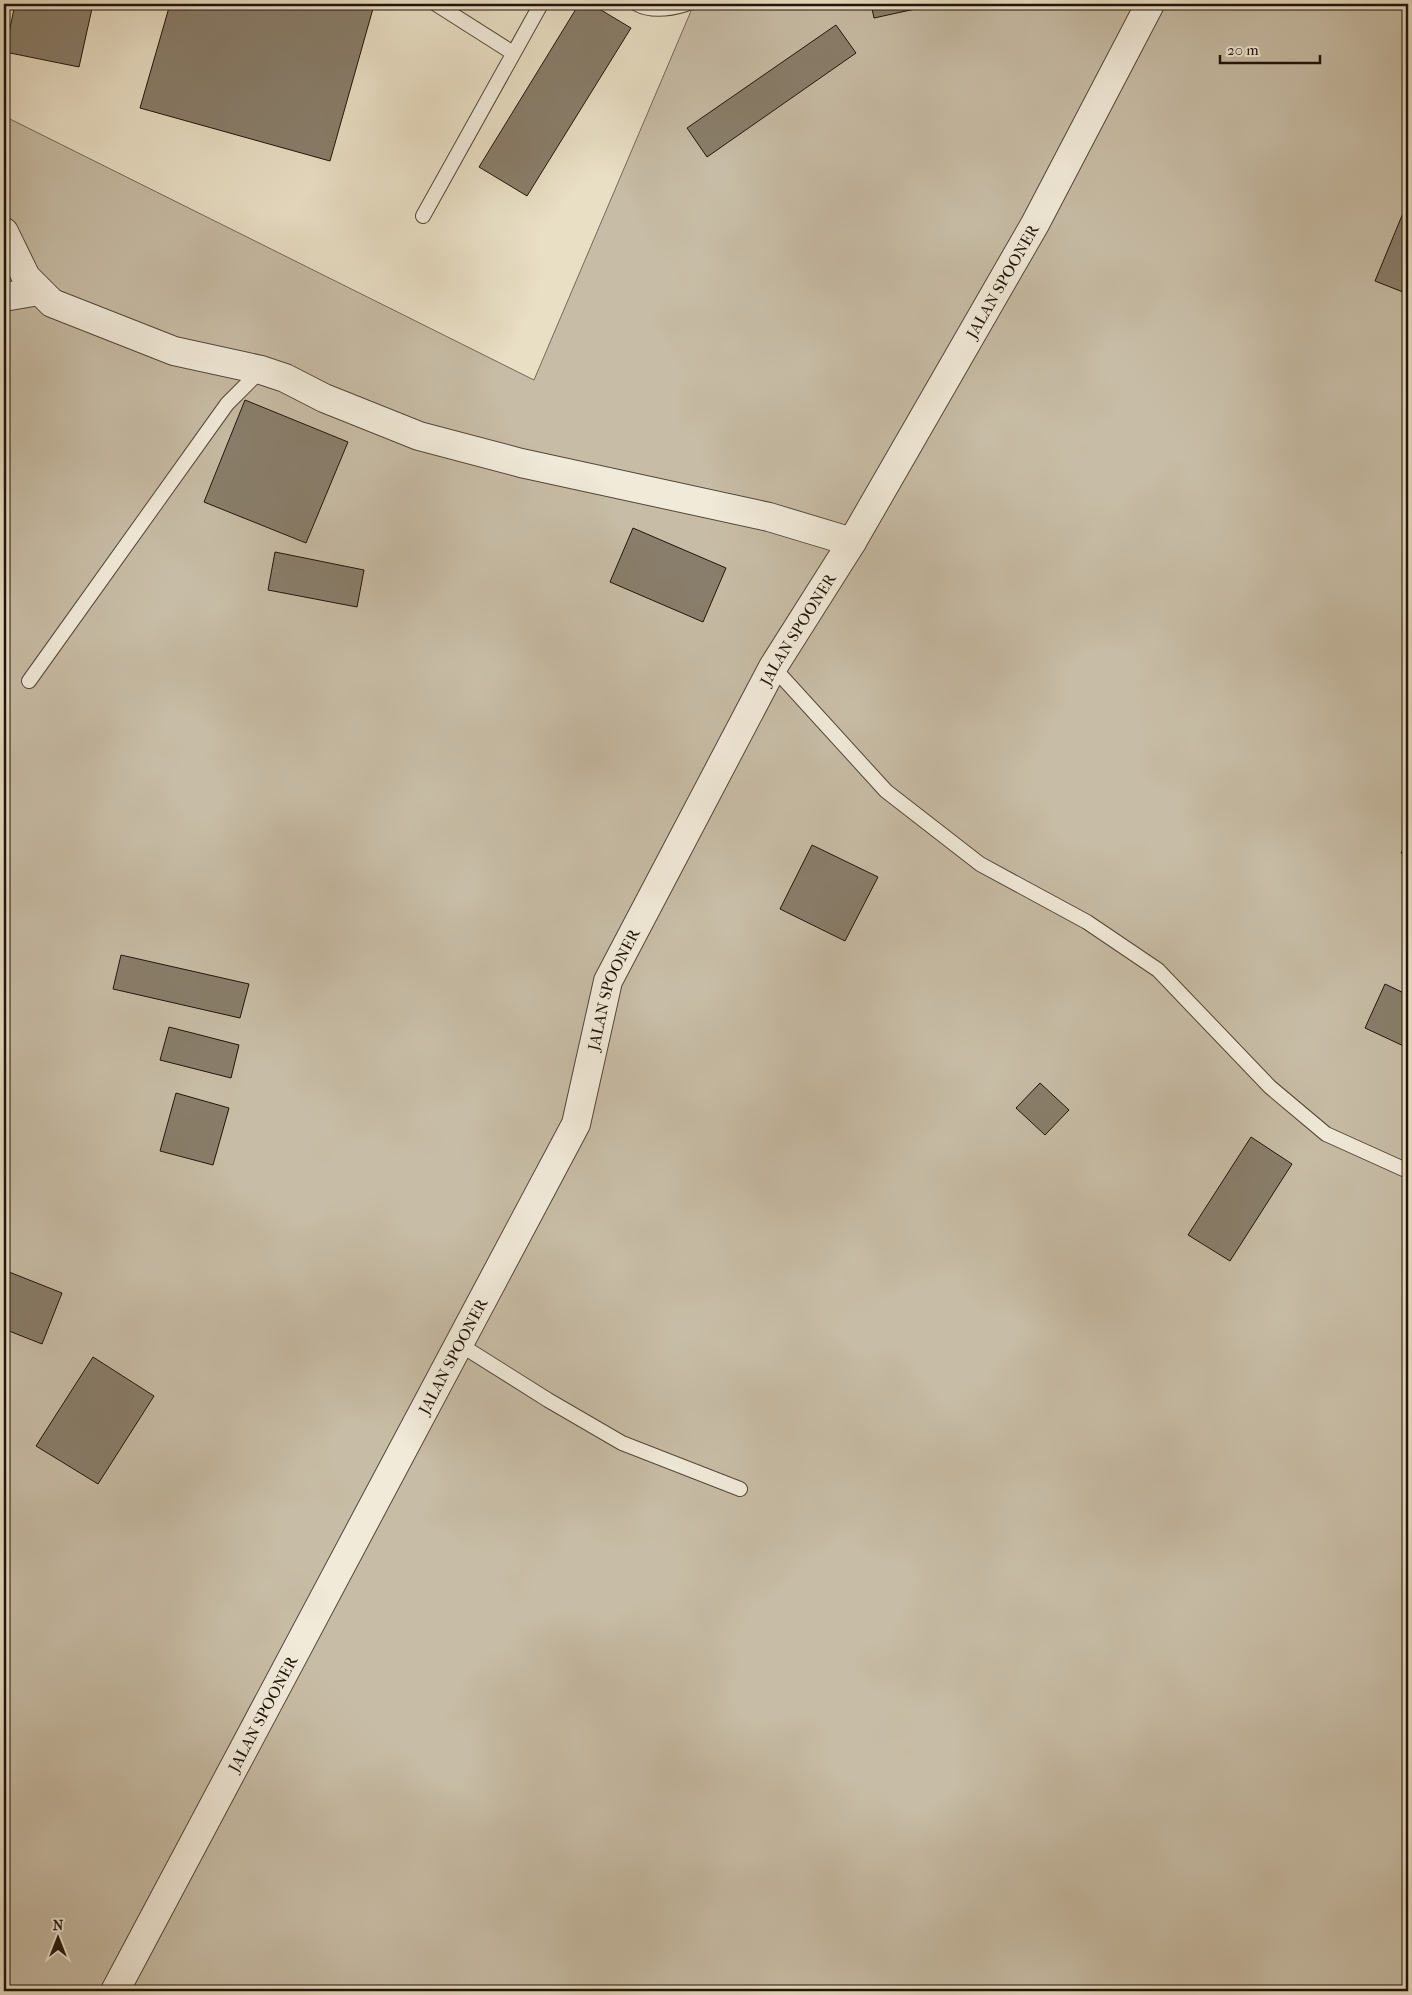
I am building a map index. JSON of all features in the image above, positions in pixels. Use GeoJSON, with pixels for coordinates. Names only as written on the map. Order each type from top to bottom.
{"type":"FeatureCollection","features":[{"type":"Feature","properties":{"kind":"street","name":"JALAN SPOONER"},"geometry":{"type":"LineString","coordinates":[[115,1991],[576,1124],[608,981],[773,667],[852,542],[1035,224],[1150,4]]}},
{"type":"Feature","properties":{"kind":"street"},"geometry":{"type":"LineString","coordinates":[[4,232],[26,277],[52,303],[174,351],[261,370],[285,378],[333,401],[419,436],[521,463],[768,517],[852,542]]}},
{"type":"Feature","properties":{"kind":"street"},"geometry":{"type":"LineString","coordinates":[[4,297],[39,291]]}},
{"type":"Feature","properties":{"kind":"lane"},"geometry":{"type":"LineString","coordinates":[[436,4],[513,53]]}},
{"type":"Feature","properties":{"kind":"lane"},"geometry":{"type":"LineString","coordinates":[[423,216],[541,4]]}},
{"type":"Feature","properties":{"kind":"lane"},"geometry":{"type":"LineString","coordinates":[[637,4],[646,9],[668,9],[686,4]]}},
{"type":"Feature","properties":{"kind":"lane"},"geometry":{"type":"LineString","coordinates":[[29,681],[227,404],[261,370]]}},
{"type":"Feature","properties":{"kind":"lane"},"geometry":{"type":"LineString","coordinates":[[773,667],[886,791],[980,864],[1087,922],[1158,970],[1270,1087],[1326,1134],[1408,1171]]}},
{"type":"Feature","properties":{"kind":"lane"},"geometry":{"type":"LineString","coordinates":[[459,1344],[548,1400],[622,1443],[740,1489]]}},
{"type":"Feature","properties":{"kind":"shaded area"},"geometry":{"type":"Polygon","coordinates":[[[694,4],[1408,4],[1408,1991],[4,1991],[4,116],[534,380],[694,4]]]}},
{"type":"Feature","properties":{"kind":"building"},"geometry":{"type":"Polygon","coordinates":[[[15,4],[93,4],[79,67],[5,52],[15,4]]]}},
{"type":"Feature","properties":{"kind":"building"},"geometry":{"type":"Polygon","coordinates":[[[170,4],[374,5],[330,161],[140,108],[170,4]]]}},
{"type":"Feature","properties":{"kind":"building"},"geometry":{"type":"Polygon","coordinates":[[[579,4],[591,4],[631,28],[527,196],[479,167],[579,4]]]}},
{"type":"Feature","properties":{"kind":"building"},"geometry":{"type":"Polygon","coordinates":[[[871,4],[938,4],[874,18],[871,4]]]}},
{"type":"Feature","properties":{"kind":"building"},"geometry":{"type":"Polygon","coordinates":[[[836,25],[856,53],[707,157],[687,128],[836,25]]]}},
{"type":"Feature","properties":{"kind":"building"},"geometry":{"type":"Polygon","coordinates":[[[1408,201],[1408,294],[1375,281],[1408,201]]]}},
{"type":"Feature","properties":{"kind":"building"},"geometry":{"type":"Polygon","coordinates":[[[245,400],[348,442],[306,543],[204,502],[245,400]]]}},
{"type":"Feature","properties":{"kind":"building"},"geometry":{"type":"Polygon","coordinates":[[[633,528],[726,568],[703,622],[610,582],[633,528]]]}},
{"type":"Feature","properties":{"kind":"building"},"geometry":{"type":"Polygon","coordinates":[[[275,552],[364,570],[357,607],[268,590],[275,552]]]}},
{"type":"Feature","properties":{"kind":"building"},"geometry":{"type":"Polygon","coordinates":[[[1408,842],[1408,858],[1401,853],[1408,842]]]}},
{"type":"Feature","properties":{"kind":"building"},"geometry":{"type":"Polygon","coordinates":[[[812,845],[878,877],[845,941],[780,909],[812,845]]]}},
{"type":"Feature","properties":{"kind":"building"},"geometry":{"type":"Polygon","coordinates":[[[121,955],[249,984],[240,1018],[113,989],[121,955]]]}},
{"type":"Feature","properties":{"kind":"building"},"geometry":{"type":"Polygon","coordinates":[[[1385,984],[1408,995],[1408,1048],[1365,1028],[1385,984]]]}},
{"type":"Feature","properties":{"kind":"building"},"geometry":{"type":"Polygon","coordinates":[[[169,1027],[239,1045],[231,1078],[160,1060],[169,1027]]]}},
{"type":"Feature","properties":{"kind":"building"},"geometry":{"type":"Polygon","coordinates":[[[1040,1083],[1069,1110],[1045,1135],[1016,1108],[1040,1083]]]}},
{"type":"Feature","properties":{"kind":"building"},"geometry":{"type":"Polygon","coordinates":[[[176,1093],[229,1108],[213,1165],[160,1151],[176,1093]]]}},
{"type":"Feature","properties":{"kind":"building"},"geometry":{"type":"Polygon","coordinates":[[[1251,1137],[1292,1164],[1230,1261],[1188,1235],[1251,1137]]]}},
{"type":"Feature","properties":{"kind":"building"},"geometry":{"type":"Polygon","coordinates":[[[4,1270],[62,1293],[42,1344],[4,1329],[4,1270]]]}},
{"type":"Feature","properties":{"kind":"building"},"geometry":{"type":"Polygon","coordinates":[[[93,1357],[154,1396],[98,1484],[36,1446],[93,1357]]]}}]}
